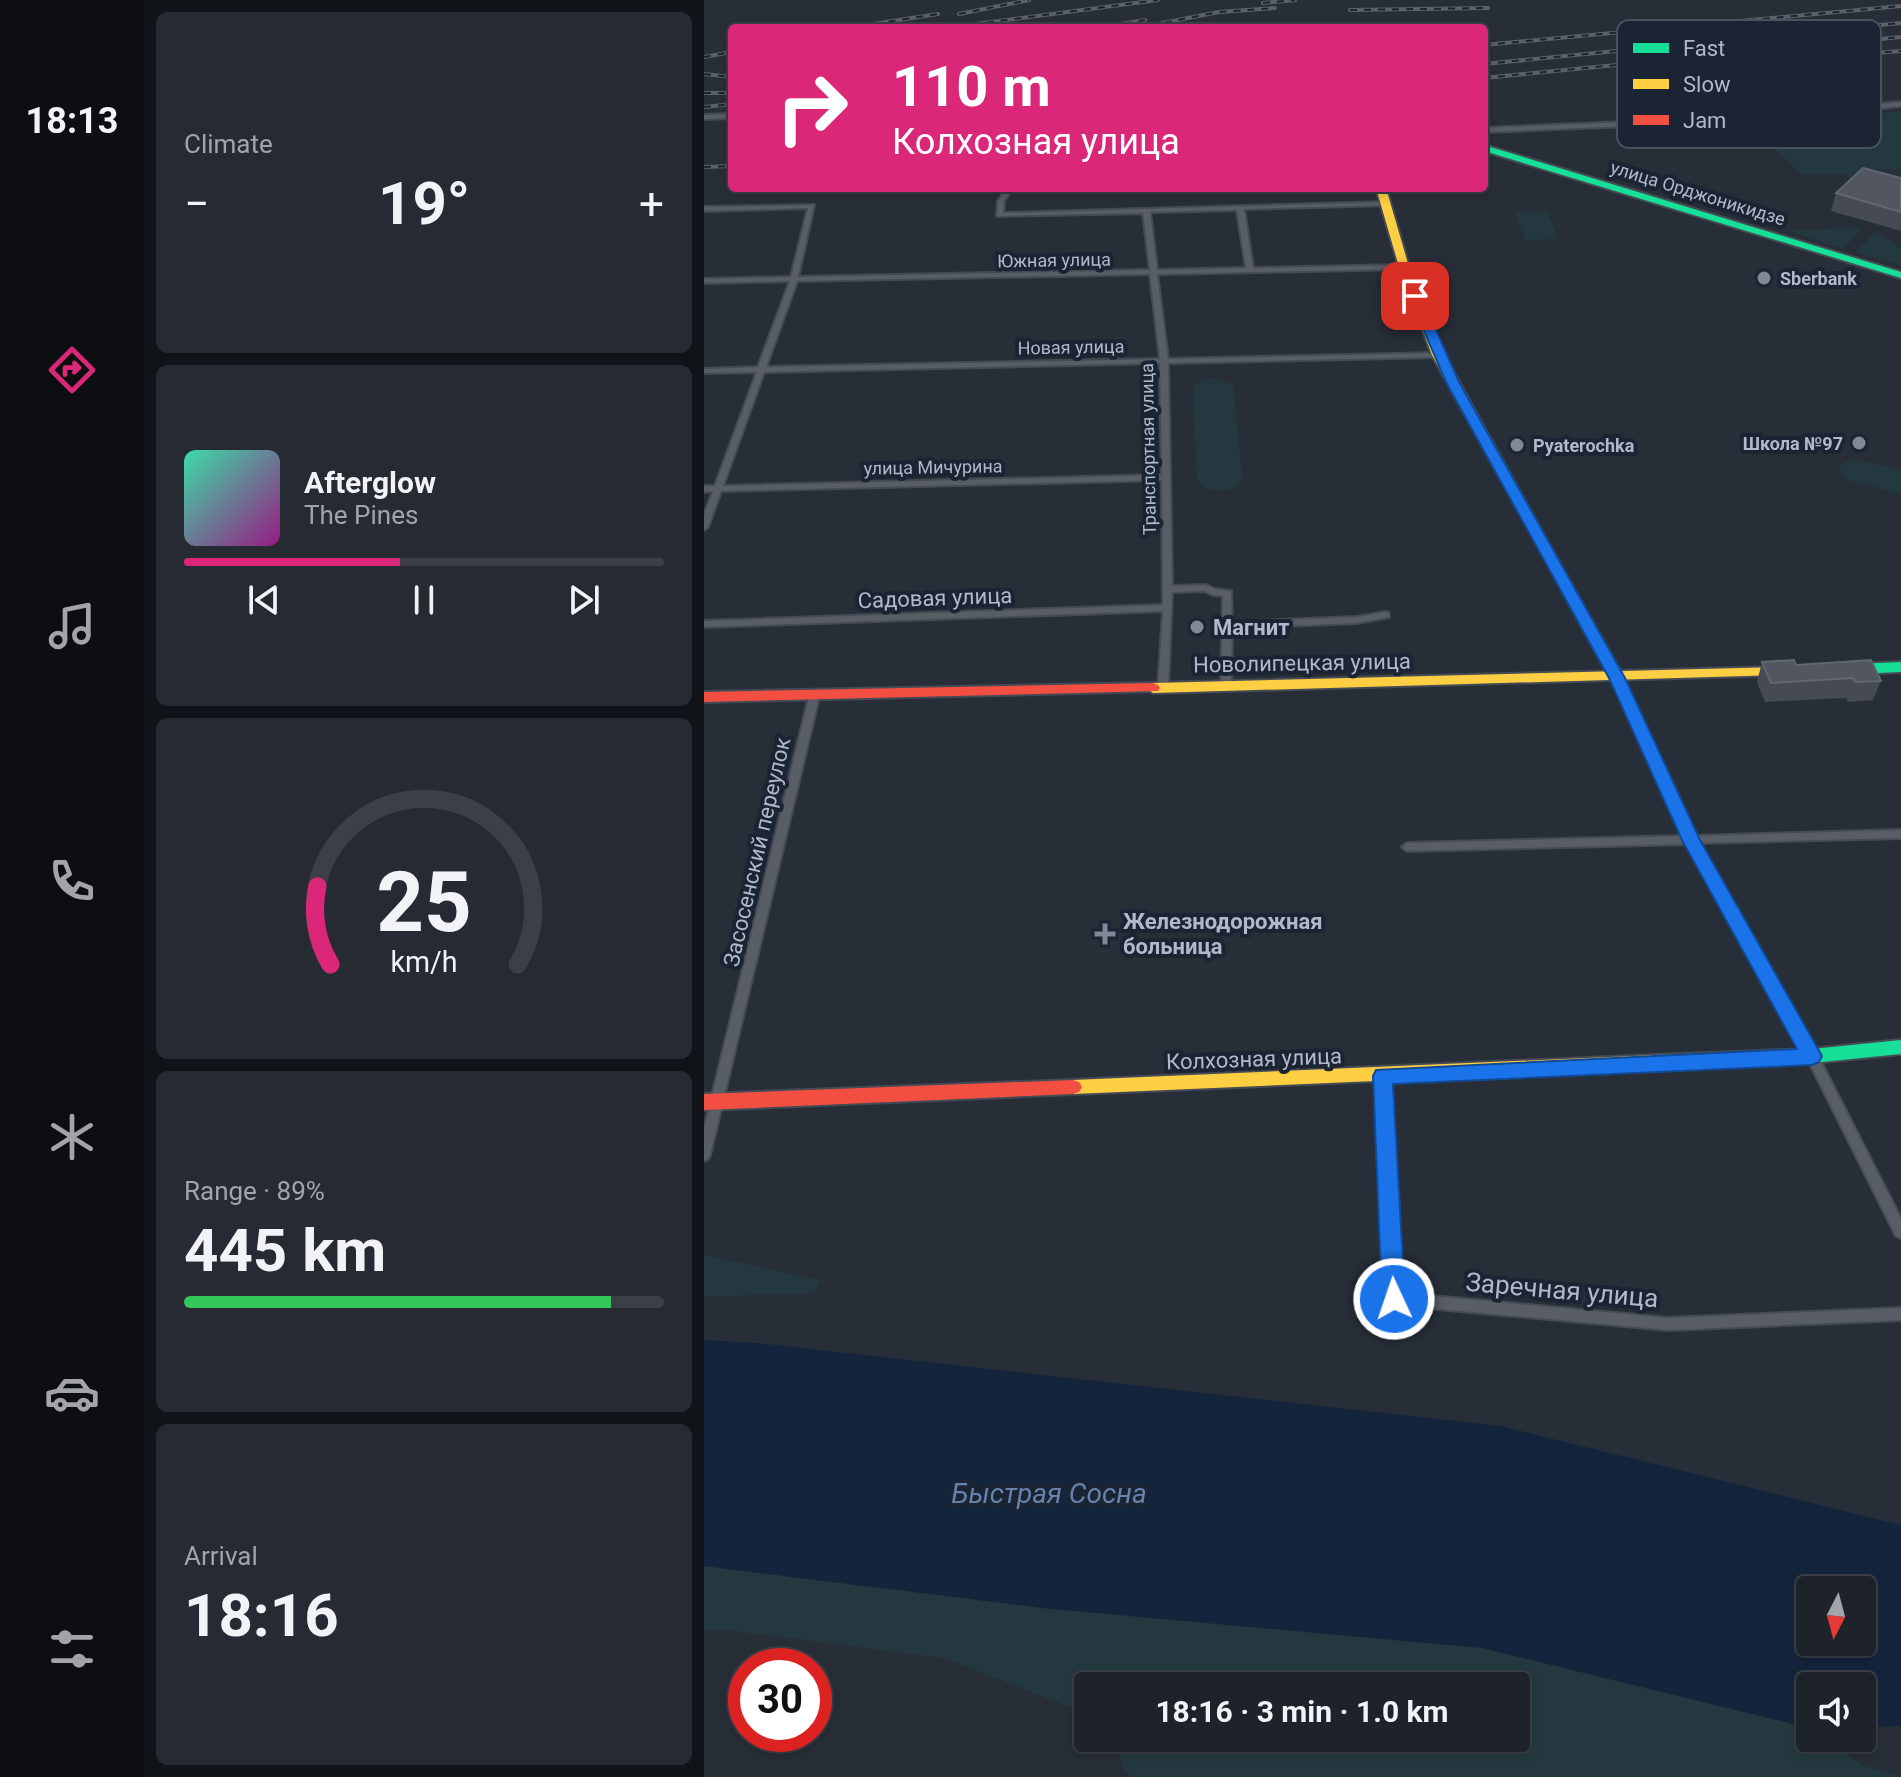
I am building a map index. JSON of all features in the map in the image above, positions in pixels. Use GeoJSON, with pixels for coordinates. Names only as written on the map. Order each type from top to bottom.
{"type":"FeatureCollection","features":[{"type":"Feature","properties":{"kind":"street"},"geometry":{"type":"LineString","coordinates":[[1881,106],[1901,104]]}},
{"type":"Feature","properties":{"kind":"street"},"geometry":{"type":"LineString","coordinates":[[704,117],[728,116]]}},
{"type":"Feature","properties":{"kind":"street"},"geometry":{"type":"LineString","coordinates":[[1488,130],[1617,125]]}},
{"type":"Feature","properties":{"kind":"street","name":"улица Орджоникидзе"},"geometry":{"type":"LineString","coordinates":[[1488,149],[1901,275]]}},
{"type":"Feature","properties":{"kind":"street"},"geometry":{"type":"LineString","coordinates":[[1007,192],[1001,201],[999,215],[1240,208],[1384,195],[1404,267],[1438,355],[1617,678],[1691,840],[1812,1056],[1901,1232]]}},
{"type":"Feature","properties":{"kind":"street"},"geometry":{"type":"LineString","coordinates":[[704,209],[812,206],[794,280],[704,527]]}},
{"type":"Feature","properties":{"kind":"street"},"geometry":{"type":"LineString","coordinates":[[1240,208],[1250,271]]}},
{"type":"Feature","properties":{"kind":"street","name":"Транспортная улица"},"geometry":{"type":"LineString","coordinates":[[1146,210],[1164,361],[1168,608],[1163,688]]}},
{"type":"Feature","properties":{"kind":"street","name":"Южная улица"},"geometry":{"type":"LineString","coordinates":[[704,281],[1404,267]]}},
{"type":"Feature","properties":{"kind":"street","name":"Новая улица"},"geometry":{"type":"LineString","coordinates":[[704,371],[1438,355]]}},
{"type":"Feature","properties":{"kind":"street","name":"улица Мичурина"},"geometry":{"type":"LineString","coordinates":[[704,489],[1164,477]]}},
{"type":"Feature","properties":{"kind":"street"},"geometry":{"type":"LineString","coordinates":[[1167,589],[1206,588],[1228,593],[1226,687]]}},
{"type":"Feature","properties":{"kind":"street","name":"Садовая улица"},"geometry":{"type":"LineString","coordinates":[[704,624],[1168,608]]}},
{"type":"Feature","properties":{"kind":"street"},"geometry":{"type":"LineString","coordinates":[[1227,625],[1357,620],[1386,615]]}},
{"type":"Feature","properties":{"kind":"street"},"geometry":{"type":"LineString","coordinates":[[1841,669],[1901,667]]}},
{"type":"Feature","properties":{"kind":"street","name":"Новолипецкая улица"},"geometry":{"type":"LineString","coordinates":[[704,697],[1617,678],[1795,671]]}},
{"type":"Feature","properties":{"kind":"street","name":"Засосенский переулок"},"geometry":{"type":"LineString","coordinates":[[704,1155],[711,1101],[814,697]]}},
{"type":"Feature","properties":{"kind":"street"},"geometry":{"type":"LineString","coordinates":[[1407,847],[1901,834]]}},
{"type":"Feature","properties":{"kind":"street","name":"Колхозная улица"},"geometry":{"type":"LineString","coordinates":[[711,1101],[1383,1076],[1812,1056],[1901,1047]]}},
{"type":"Feature","properties":{"kind":"street","name":"Заречная улица"},"geometry":{"type":"LineString","coordinates":[[1383,1076],[1394,1299],[1669,1324],[1901,1314]]}},
{"type":"Feature","properties":{"kind":"green space"},"geometry":{"type":"Polygon","coordinates":[[[1901,111],[1901,169],[1862,171],[1851,182],[1846,173],[1801,175],[1775,148],[1881,148],[1881,113],[1901,111]]]}},
{"type":"Feature","properties":{"kind":"green space"},"geometry":{"type":"Polygon","coordinates":[[[1547,212],[1558,239],[1525,240],[1515,213],[1547,212]]]}},
{"type":"Feature","properties":{"kind":"green space"},"geometry":{"type":"Polygon","coordinates":[[[1862,228],[1843,249],[1791,232],[1793,230],[1862,228]]]}},
{"type":"Feature","properties":{"kind":"green space"},"geometry":{"type":"Polygon","coordinates":[[[1876,232],[1901,248],[1901,265],[1856,252],[1876,232]]]}},
{"type":"Feature","properties":{"kind":"green space"},"geometry":{"type":"Polygon","coordinates":[[[1215,378],[1233,385],[1242,477],[1237,486],[1221,491],[1205,487],[1197,480],[1193,387],[1201,381],[1215,378]]]}},
{"type":"Feature","properties":{"kind":"green space"},"geometry":{"type":"Polygon","coordinates":[[[1852,459],[1901,470],[1901,494],[1845,479],[1838,466],[1852,459]]]}},
{"type":"Feature","properties":{"kind":"green space"},"geometry":{"type":"Polygon","coordinates":[[[704,1255],[820,1280],[814,1293],[704,1297],[704,1255]]]}},
{"type":"Feature","properties":{"kind":"green space"},"geometry":{"type":"Polygon","coordinates":[[[704,1566],[1042,1608],[1482,1648],[1796,1725],[1796,1752],[1845,1752],[1862,1765],[1901,1777],[1130,1777],[1118,1752],[1530,1752],[1530,1672],[1074,1672],[1074,1709],[944,1658],[726,1630],[704,1630],[704,1566]]]}},
{"type":"Feature","properties":{"kind":"water","name":"Быстрая Сосна"},"geometry":{"type":"Polygon","coordinates":[[[704,1340],[757,1343],[1501,1426],[1901,1525],[1901,1726],[1876,1727],[1876,1672],[1796,1672],[1796,1725],[1482,1648],[1042,1608],[704,1566],[704,1340]]]}},
{"type":"Feature","properties":{"kind":"building"},"geometry":{"type":"Polygon","coordinates":[[[1863,168],[1901,178],[1901,212],[1836,193],[1863,168]]]}},
{"type":"Feature","properties":{"kind":"building"},"geometry":{"type":"Polygon","coordinates":[[[1794,660],[1796,665],[1871,660],[1881,681],[1855,682],[1853,678],[1771,683],[1762,662],[1794,660]]]}},
{"type":"Feature","properties":{"kind":"railway"},"geometry":{"type":"LineString","coordinates":[[959,14],[1029,0]]}},
{"type":"Feature","properties":{"kind":"railway"},"geometry":{"type":"LineString","coordinates":[[975,24],[1158,0]]}},
{"type":"Feature","properties":{"kind":"railway"},"geometry":{"type":"LineString","coordinates":[[1263,3],[1295,0]]}},
{"type":"Feature","properties":{"kind":"railway"},"geometry":{"type":"LineString","coordinates":[[1751,20],[1901,6]]}},
{"type":"Feature","properties":{"kind":"railway"},"geometry":{"type":"LineString","coordinates":[[1158,24],[1219,12],[1275,8]]}},
{"type":"Feature","properties":{"kind":"railway"},"geometry":{"type":"LineString","coordinates":[[1350,10],[1488,8]]}},
{"type":"Feature","properties":{"kind":"railway"},"geometry":{"type":"LineString","coordinates":[[873,24],[938,14]]}},
{"type":"Feature","properties":{"kind":"railway"},"geometry":{"type":"LineString","coordinates":[[1121,24],[1145,20]]}},
{"type":"Feature","properties":{"kind":"railway"},"geometry":{"type":"LineString","coordinates":[[1881,25],[1901,23]]}},
{"type":"Feature","properties":{"kind":"railway"},"geometry":{"type":"LineString","coordinates":[[1488,45],[1617,33]]}},
{"type":"Feature","properties":{"kind":"railway"},"geometry":{"type":"LineString","coordinates":[[1881,39],[1901,37]]}},
{"type":"Feature","properties":{"kind":"railway"},"geometry":{"type":"LineString","coordinates":[[1488,64],[1617,51]]}},
{"type":"Feature","properties":{"kind":"railway"},"geometry":{"type":"LineString","coordinates":[[1881,53],[1901,51]]}},
{"type":"Feature","properties":{"kind":"railway"},"geometry":{"type":"LineString","coordinates":[[704,57],[728,53]]}},
{"type":"Feature","properties":{"kind":"railway"},"geometry":{"type":"LineString","coordinates":[[1488,78],[1617,65]]}},
{"type":"Feature","properties":{"kind":"railway"},"geometry":{"type":"LineString","coordinates":[[704,74],[728,77]]}},
{"type":"Feature","properties":{"kind":"railway"},"geometry":{"type":"LineString","coordinates":[[704,93],[728,93]]}},
{"type":"Feature","properties":{"kind":"railway"},"geometry":{"type":"LineString","coordinates":[[704,107],[728,104]]}},
{"type":"Feature","properties":{"kind":"railway"},"geometry":{"type":"LineString","coordinates":[[704,167],[728,166]]}},
{"type":"Feature","properties":{"kind":"traffic: fast"},"geometry":{"type":"LineString","coordinates":[[1488,149],[1901,275]]}},
{"type":"Feature","properties":{"kind":"traffic: fast"},"geometry":{"type":"LineString","coordinates":[[1855,669],[1901,667]]}},
{"type":"Feature","properties":{"kind":"traffic: fast"},"geometry":{"type":"LineString","coordinates":[[1656,1062],[1812,1056],[1901,1047]]}},
{"type":"Feature","properties":{"kind":"traffic: slow"},"geometry":{"type":"LineString","coordinates":[[1382,192],[1404,267],[1438,355],[1540,539]]}},
{"type":"Feature","properties":{"kind":"traffic: slow"},"geometry":{"type":"LineString","coordinates":[[1153,688],[1779,672]]}},
{"type":"Feature","properties":{"kind":"traffic: slow"},"geometry":{"type":"LineString","coordinates":[[1073,1087],[1656,1062]]}},
{"type":"Feature","properties":{"kind":"traffic: jam"},"geometry":{"type":"LineString","coordinates":[[1540,539],[1617,678]]}},
{"type":"Feature","properties":{"kind":"traffic: jam"},"geometry":{"type":"LineString","coordinates":[[704,697],[1153,688]]}},
{"type":"Feature","properties":{"kind":"traffic: jam"},"geometry":{"type":"LineString","coordinates":[[704,1102],[1073,1087]]}},
{"type":"Feature","properties":{"kind":"place","name":"Sberbank"},"geometry":{"type":"Point","coordinates":[1764,278]}},
{"type":"Feature","properties":{"kind":"place","name":"Школа №97"},"geometry":{"type":"Point","coordinates":[1859,443]}},
{"type":"Feature","properties":{"kind":"place","name":"Pyaterochka"},"geometry":{"type":"Point","coordinates":[1517,445]}},
{"type":"Feature","properties":{"kind":"place","name":"Магнит"},"geometry":{"type":"Point","coordinates":[1197,627]}},
{"type":"Feature","properties":{"kind":"place","name":"Железнодорожная больница"},"geometry":{"type":"Point","coordinates":[1105,934]}},
{"type":"Feature","properties":{"kind":"route"},"geometry":{"type":"LineString","coordinates":[[1394,1299],[1383,1076],[1812,1056],[1691,840],[1617,678],[1438,355],[1415,296]]}}]}
